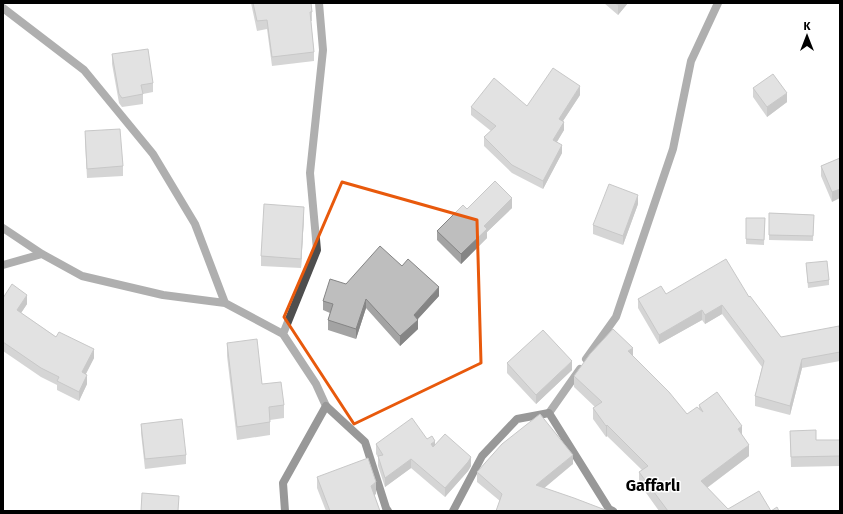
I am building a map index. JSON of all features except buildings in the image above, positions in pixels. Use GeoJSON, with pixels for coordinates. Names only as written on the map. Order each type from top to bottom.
{"type":"FeatureCollection","features":[{"type":"Feature","properties":{"kind":"street"},"geometry":{"type":"LineString","coordinates":[[283,334],[317,250],[310,173],[323,50],[319,3]]}},
{"type":"Feature","properties":{"kind":"street"},"geometry":{"type":"LineString","coordinates":[[453,511],[482,456],[517,419],[549,413],[616,317],[673,149],[691,61],[718,3]]}},
{"type":"Feature","properties":{"kind":"street"},"geometry":{"type":"LineString","coordinates":[[3,8],[84,70],[154,154],[195,224],[225,302]]}},
{"type":"Feature","properties":{"kind":"street"},"geometry":{"type":"LineString","coordinates":[[3,228],[42,254],[82,276],[163,295],[225,302],[283,334],[316,384],[326,406],[365,442],[388,511]]}},
{"type":"Feature","properties":{"kind":"street"},"geometry":{"type":"LineString","coordinates":[[3,265],[42,254]]}},
{"type":"Feature","properties":{"kind":"street"},"geometry":{"type":"LineString","coordinates":[[285,511],[283,483],[326,406]]}},
{"type":"Feature","properties":{"kind":"street"},"geometry":{"type":"LineString","coordinates":[[549,413],[609,509],[613,511]]}},
{"type":"Feature","properties":{"kind":"highlighted area"},"geometry":{"type":"Polygon","coordinates":[[[342,182],[477,220],[481,363],[354,424],[284,317],[342,182]]]}},
{"type":"Feature","properties":{"kind":"district","name":"Gaffarlı"},"geometry":{"type":"Point","coordinates":[653,485]}}]}
